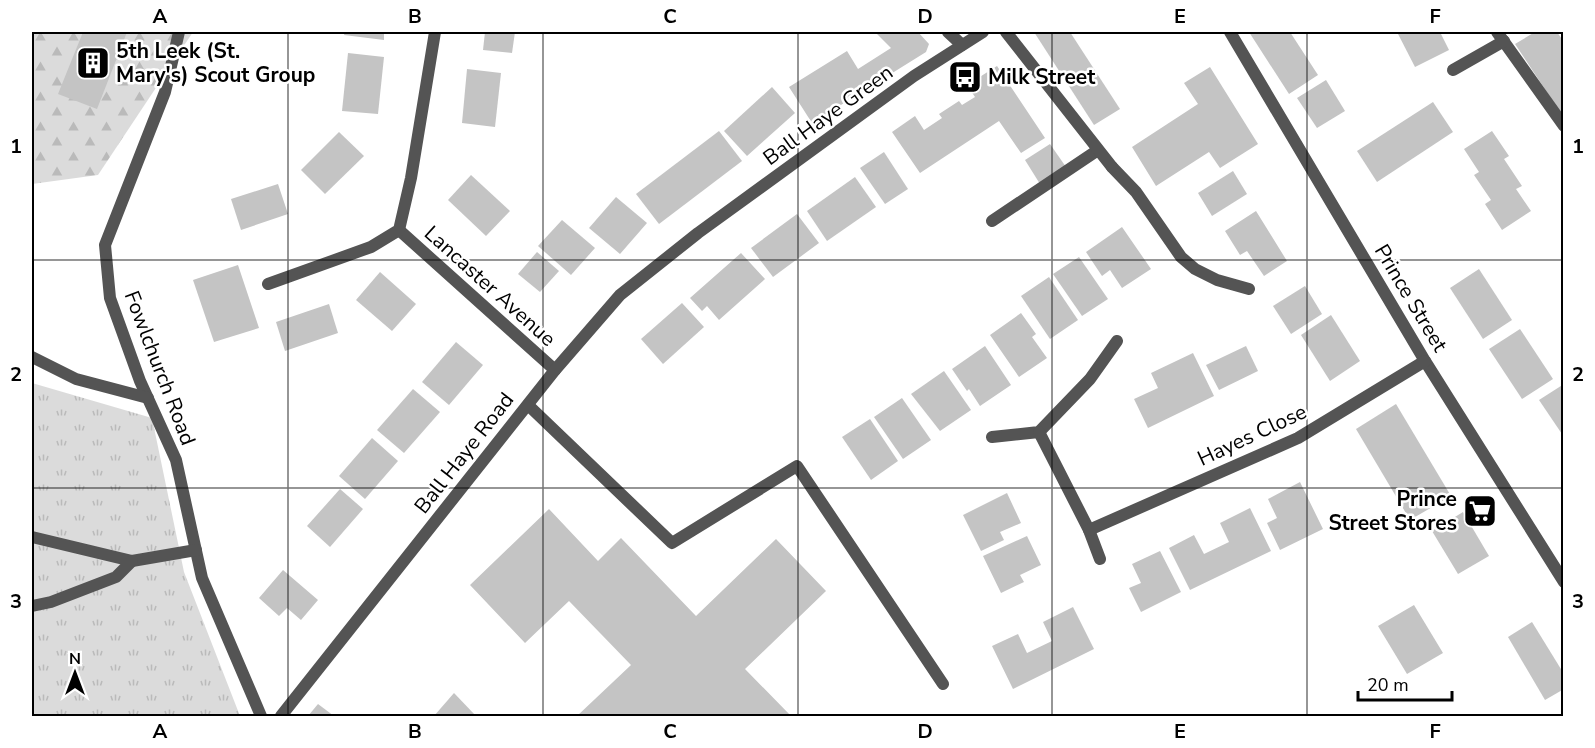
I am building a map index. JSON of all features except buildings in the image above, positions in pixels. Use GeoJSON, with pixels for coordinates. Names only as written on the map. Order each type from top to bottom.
{"type":"FeatureCollection","features":[{"type":"Feature","properties":{"kind":"street","name":"Fowlchurch Road"},"geometry":{"type":"LineString","coordinates":[[179,32],[165,92],[105,245],[110,297],[148,398],[176,460],[202,578],[261,717]]}},
{"type":"Feature","properties":{"kind":"street","name":"Lancaster Avenue"},"geometry":{"type":"LineString","coordinates":[[268,284],[371,247],[399,230],[411,178],[435,32]]}},
{"type":"Feature","properties":{"kind":"street"},"geometry":{"type":"LineString","coordinates":[[948,32],[962,45]]}},
{"type":"Feature","properties":{"kind":"street","name":"Ball Haye Green"},"geometry":{"type":"LineString","coordinates":[[698,233],[914,76],[983,32]]}},
{"type":"Feature","properties":{"kind":"street"},"geometry":{"type":"LineString","coordinates":[[1006,32],[1098,150],[1136,192],[1181,257],[1195,269],[1217,280],[1249,289]]}},
{"type":"Feature","properties":{"kind":"street","name":"Prince Street"},"geometry":{"type":"LineString","coordinates":[[1230,32],[1425,361],[1563,582]]}},
{"type":"Feature","properties":{"kind":"street"},"geometry":{"type":"LineString","coordinates":[[1453,70],[1501,36],[1563,126]]}},
{"type":"Feature","properties":{"kind":"street"},"geometry":{"type":"LineString","coordinates":[[992,221],[1098,150]]}},
{"type":"Feature","properties":{"kind":"street","name":"Lancaster Avenue"},"geometry":{"type":"LineString","coordinates":[[399,230],[555,370]]}},
{"type":"Feature","properties":{"kind":"street","name":"Ball Haye Road"},"geometry":{"type":"LineString","coordinates":[[281,717],[555,370],[620,296],[698,233]]}},
{"type":"Feature","properties":{"kind":"street"},"geometry":{"type":"LineString","coordinates":[[992,437],[1039,432],[1090,380],[1117,341]]}},
{"type":"Feature","properties":{"kind":"street"},"geometry":{"type":"LineString","coordinates":[[32,357],[76,380],[148,398]]}},
{"type":"Feature","properties":{"kind":"street","name":"Hayes Close"},"geometry":{"type":"LineString","coordinates":[[1089,530],[1298,438],[1425,361]]}},
{"type":"Feature","properties":{"kind":"street"},"geometry":{"type":"LineString","coordinates":[[528,405],[672,543],[797,466],[943,684]]}},
{"type":"Feature","properties":{"kind":"street"},"geometry":{"type":"LineString","coordinates":[[1039,432],[1089,530],[1100,559]]}},
{"type":"Feature","properties":{"kind":"street"},"geometry":{"type":"LineString","coordinates":[[32,537],[132,561],[196,550]]}},
{"type":"Feature","properties":{"kind":"street"},"geometry":{"type":"LineString","coordinates":[[32,606],[51,602],[116,577],[132,561]]}},
{"type":"Feature","properties":{"kind":"green space"},"geometry":{"type":"Polygon","coordinates":[[[32,32],[193,32],[98,175],[32,184],[32,32]]]}},
{"type":"Feature","properties":{"kind":"green space"},"geometry":{"type":"Polygon","coordinates":[[[32,383],[152,418],[184,572],[240,716],[32,716],[32,383]]]}},
{"type":"Feature","properties":{"kind":"place","name":"5th Leek (St. Mary's) Scout Group"},"geometry":{"type":"Point","coordinates":[93,63]}},
{"type":"Feature","properties":{"kind":"place","name":"Milk Street"},"geometry":{"type":"Point","coordinates":[965,77]}},
{"type":"Feature","properties":{"kind":"place","name":"Prince Street Stores"},"geometry":{"type":"Point","coordinates":[1480,511]}}]}
